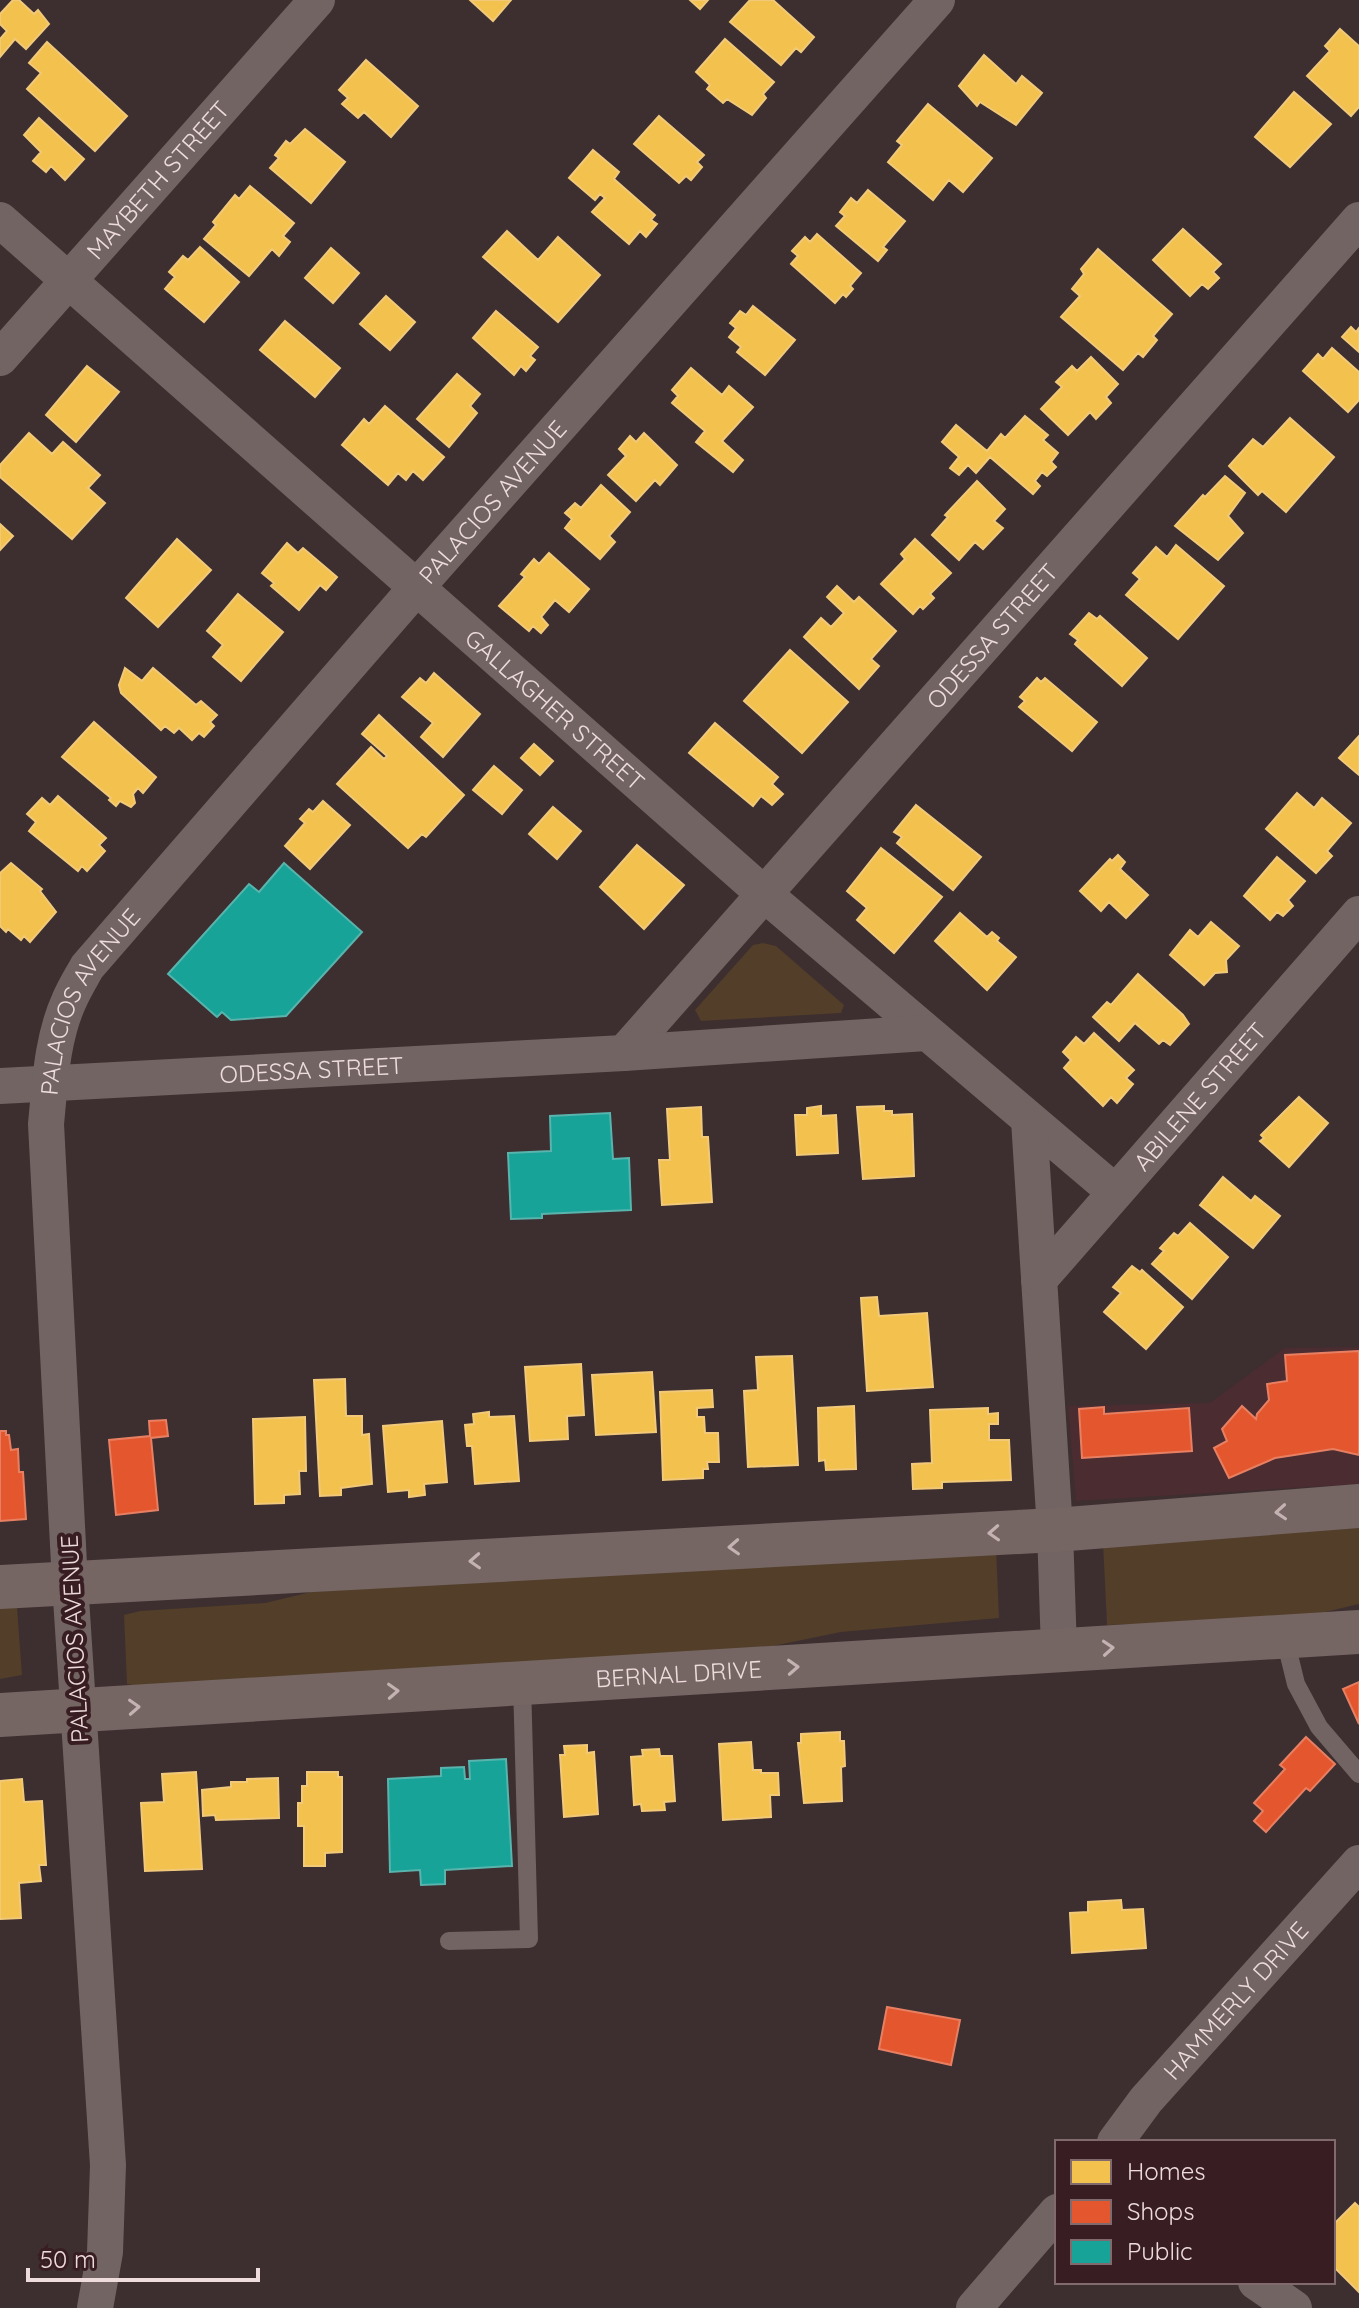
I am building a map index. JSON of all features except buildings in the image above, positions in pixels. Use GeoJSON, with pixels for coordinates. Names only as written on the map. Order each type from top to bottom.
{"type":"FeatureCollection","features":[{"type":"Feature","properties":{"kind":"street","name":"MAYBETH STREET"},"geometry":{"type":"LineString","coordinates":[[0,358],[317,0]]}},
{"type":"Feature","properties":{"kind":"street","name":"PALACIOS AVENUE"},"geometry":{"type":"LineString","coordinates":[[95,2308],[105,2252],[108,2165],[70,1583],[46,1124],[59,1033],[69,1001],[87,967],[416,588],[937,0]]}},
{"type":"Feature","properties":{"kind":"street","name":"GALLAGHER STREET"},"geometry":{"type":"LineString","coordinates":[[0,220],[763,893],[1115,1192]]}},
{"type":"Feature","properties":{"kind":"street","name":"ODESSA STREET"},"geometry":{"type":"LineString","coordinates":[[624,1053],[1359,220]]}},
{"type":"Feature","properties":{"kind":"street","name":"ABILENE STREET"},"geometry":{"type":"LineString","coordinates":[[1039,1280],[1359,914]]}},
{"type":"Feature","properties":{"kind":"street","name":"ODESSA STREET"},"geometry":{"type":"LineString","coordinates":[[0,1086],[624,1053],[926,1033]]}},
{"type":"Feature","properties":{"kind":"street"},"geometry":{"type":"LineString","coordinates":[[1029,1120],[1055,1530],[1059,1651]]}},
{"type":"Feature","properties":{"kind":"street"},"geometry":{"type":"LineString","coordinates":[[0,1587],[1055,1530],[1359,1506]]}},
{"type":"Feature","properties":{"kind":"street","name":"BERNAL DRIVE"},"geometry":{"type":"LineString","coordinates":[[0,1715],[1359,1632]]}},
{"type":"Feature","properties":{"kind":"street","name":"HAMMERLY DRIVE"},"geometry":{"type":"LineString","coordinates":[[1116,2140],[1146,2100],[1359,1863]]}},
{"type":"Feature","properties":{"kind":"street"},"geometry":{"type":"LineString","coordinates":[[974,2308],[1055,2214]]}},
{"type":"Feature","properties":{"kind":"street"},"geometry":{"type":"LineString","coordinates":[[1259,2284],[1294,2308]]}},
{"type":"Feature","properties":{"kind":"lane"},"geometry":{"type":"LineString","coordinates":[[1284,1635],[1296,1684],[1319,1727],[1359,1774]]}},
{"type":"Feature","properties":{"kind":"lane"},"geometry":{"type":"LineString","coordinates":[[449,1941],[529,1939],[522,1683]]}},
{"type":"Feature","properties":{"kind":"shaded area"},"geometry":{"type":"Polygon","coordinates":[[[763,943],[776,946],[844,1005],[841,1013],[701,1021],[695,1010],[753,945],[763,943]]]}},
{"type":"Feature","properties":{"kind":"shaded area"},"geometry":{"type":"Polygon","coordinates":[[[1359,1347],[1359,1484],[1076,1501],[1068,1406],[1210,1403],[1285,1348],[1359,1347]]]}},
{"type":"Feature","properties":{"kind":"shaded area"},"geometry":{"type":"Polygon","coordinates":[[[1359,1524],[1359,1604],[1321,1613],[1205,1622],[1107,1625],[1103,1543],[1359,1524]]]}},
{"type":"Feature","properties":{"kind":"shaded area"},"geometry":{"type":"Polygon","coordinates":[[[996,1548],[999,1618],[841,1632],[753,1650],[138,1686],[127,1684],[124,1615],[140,1611],[265,1603],[311,1592],[996,1548]]]}},
{"type":"Feature","properties":{"kind":"shaded area"},"geometry":{"type":"Polygon","coordinates":[[[0,1605],[17,1607],[22,1675],[0,1679],[0,1605]]]}}]}
